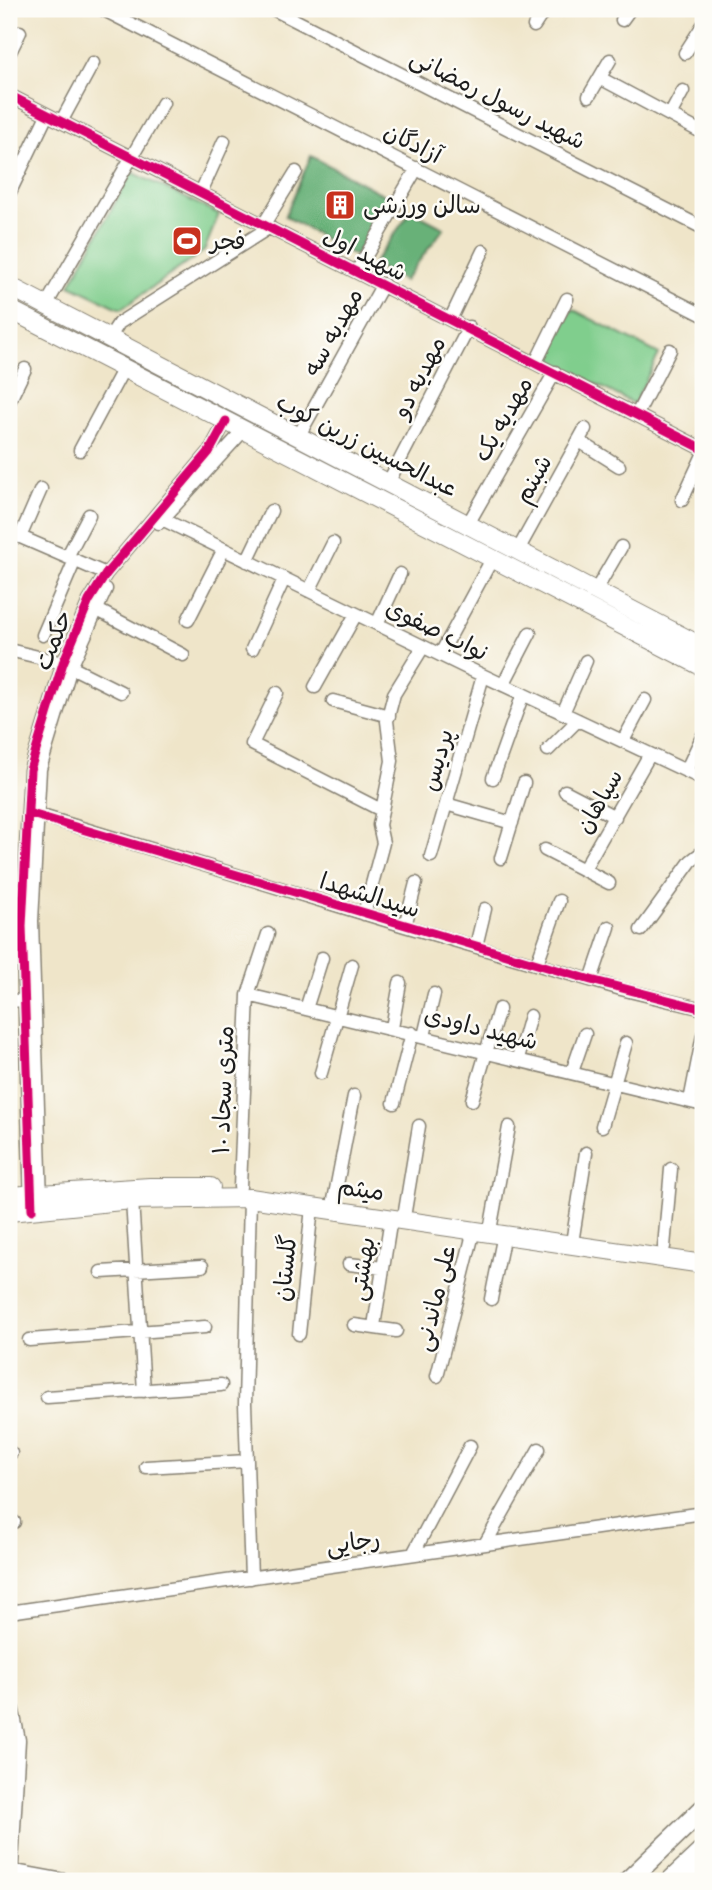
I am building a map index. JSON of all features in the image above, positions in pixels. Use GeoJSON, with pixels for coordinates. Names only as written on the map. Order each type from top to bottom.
{"type":"FeatureCollection","features":[{"type":"Feature","properties":{"kind":"highway"},"geometry":{"type":"LineString","coordinates":[[672,1881],[703,1852]]}},
{"type":"Feature","properties":{"kind":"highway"},"geometry":{"type":"LineString","coordinates":[[698,1881],[703,1876]]}},
{"type":"Feature","properties":{"kind":"main road","name":"عبدالحسین زرین کوب"},"geometry":{"type":"LineString","coordinates":[[9,286],[703,647]]}},
{"type":"Feature","properties":{"kind":"main road","name":"عبدالحسین زرین کوب"},"geometry":{"type":"LineString","coordinates":[[9,309],[703,667]]}},
{"type":"Feature","properties":{"kind":"main road"},"geometry":{"type":"LineString","coordinates":[[177,395],[189,390],[189,380]]}},
{"type":"Feature","properties":{"kind":"main road"},"geometry":{"type":"LineString","coordinates":[[203,409],[200,400],[216,394]]}},
{"type":"Feature","properties":{"kind":"main road","name":"میثم"},"geometry":{"type":"LineString","coordinates":[[9,1212],[36,1202],[150,1187],[245,1192],[334,1200],[398,1215],[490,1230],[703,1252]]}},
{"type":"Feature","properties":{"kind":"main road","name":"میثم"},"geometry":{"type":"LineString","coordinates":[[9,1196],[36,1202],[132,1200],[245,1192],[312,1207],[398,1215]]}},
{"type":"Feature","properties":{"kind":"main road","name":"میثم"},"geometry":{"type":"LineString","coordinates":[[572,1240],[703,1264]]}},
{"type":"Feature","properties":{"kind":"main road"},"geometry":{"type":"LineString","coordinates":[[628,1881],[703,1809]]}},
{"type":"Feature","properties":{"kind":"street","name":"آزادگان"},"geometry":{"type":"LineString","coordinates":[[102,9],[703,315]]}},
{"type":"Feature","properties":{"kind":"street","name":"شهید رسول رمضانی"},"geometry":{"type":"LineString","coordinates":[[274,9],[703,228]]}},
{"type":"Feature","properties":{"kind":"street"},"geometry":{"type":"LineString","coordinates":[[534,26],[545,9]]}},
{"type":"Feature","properties":{"kind":"street"},"geometry":{"type":"LineString","coordinates":[[685,53],[703,25]]}},
{"type":"Feature","properties":{"kind":"street"},"geometry":{"type":"LineString","coordinates":[[9,54],[20,32]]}},
{"type":"Feature","properties":{"kind":"street"},"geometry":{"type":"LineString","coordinates":[[589,96],[610,60]]}},
{"type":"Feature","properties":{"kind":"street"},"geometry":{"type":"LineString","coordinates":[[61,121],[93,63]]}},
{"type":"Feature","properties":{"kind":"street"},"geometry":{"type":"LineString","coordinates":[[600,78],[703,133]]}},
{"type":"Feature","properties":{"kind":"street"},"geometry":{"type":"LineString","coordinates":[[670,115],[684,91]]}},
{"type":"Feature","properties":{"kind":"street","name":"شهید اول"},"geometry":{"type":"LineString","coordinates":[[9,95],[469,327],[703,449]]}},
{"type":"Feature","properties":{"kind":"street"},"geometry":{"type":"LineString","coordinates":[[46,305],[163,103]]}},
{"type":"Feature","properties":{"kind":"street"},"geometry":{"type":"LineString","coordinates":[[9,194],[47,115]]}},
{"type":"Feature","properties":{"kind":"street"},"geometry":{"type":"LineString","coordinates":[[201,192],[224,141]]}},
{"type":"Feature","properties":{"kind":"street"},"geometry":{"type":"LineString","coordinates":[[357,271],[417,169]]}},
{"type":"Feature","properties":{"kind":"street"},"geometry":{"type":"LineString","coordinates":[[109,338],[118,323],[267,225],[296,172]]}},
{"type":"Feature","properties":{"kind":"street"},"geometry":{"type":"LineString","coordinates":[[451,318],[483,251]]}},
{"type":"Feature","properties":{"kind":"street","name":"مهدیه سه"},"geometry":{"type":"LineString","coordinates":[[298,437],[383,284]]}},
{"type":"Feature","properties":{"kind":"street"},"geometry":{"type":"LineString","coordinates":[[536,362],[567,299]]}},
{"type":"Feature","properties":{"kind":"street","name":"مهدیه دو"},"geometry":{"type":"LineString","coordinates":[[388,483],[469,327]]}},
{"type":"Feature","properties":{"kind":"street"},"geometry":{"type":"LineString","coordinates":[[637,414],[670,350]]}},
{"type":"Feature","properties":{"kind":"street"},"geometry":{"type":"LineString","coordinates":[[80,450],[124,368]]}},
{"type":"Feature","properties":{"kind":"street"},"geometry":{"type":"LineString","coordinates":[[9,402],[25,369]]}},
{"type":"Feature","properties":{"kind":"street","name":"مهدیه یک"},"geometry":{"type":"LineString","coordinates":[[468,524],[555,372]]}},
{"type":"Feature","properties":{"kind":"street","name":"حکمت"},"geometry":{"type":"LineString","coordinates":[[91,607],[209,452],[226,421]]}},
{"type":"Feature","properties":{"kind":"street","name":"حکمت"},"geometry":{"type":"LineString","coordinates":[[36,1202],[24,1000],[15,926],[40,769],[67,665],[106,574],[244,430]]}},
{"type":"Feature","properties":{"kind":"street","name":"شبنم"},"geometry":{"type":"LineString","coordinates":[[518,550],[582,435],[620,466]]}},
{"type":"Feature","properties":{"kind":"street"},"geometry":{"type":"LineString","coordinates":[[682,499],[703,455]]}},
{"type":"Feature","properties":{"kind":"street"},"geometry":{"type":"LineString","coordinates":[[41,489],[14,535],[106,574]]}},
{"type":"Feature","properties":{"kind":"street"},"geometry":{"type":"LineString","coordinates":[[247,561],[271,511]]}},
{"type":"Feature","properties":{"kind":"street"},"geometry":{"type":"LineString","coordinates":[[43,635],[89,515]]}},
{"type":"Feature","properties":{"kind":"street","name":"نواب صفوی"},"geometry":{"type":"LineString","coordinates":[[159,517],[483,676],[703,779]]}},
{"type":"Feature","properties":{"kind":"street"},"geometry":{"type":"LineString","coordinates":[[309,591],[333,543]]}},
{"type":"Feature","properties":{"kind":"street"},"geometry":{"type":"LineString","coordinates":[[596,590],[621,547]]}},
{"type":"Feature","properties":{"kind":"street"},"geometry":{"type":"LineString","coordinates":[[188,620],[224,550]]}},
{"type":"Feature","properties":{"kind":"street"},"geometry":{"type":"LineString","coordinates":[[440,655],[492,559]]}},
{"type":"Feature","properties":{"kind":"street"},"geometry":{"type":"LineString","coordinates":[[377,624],[400,574]]}},
{"type":"Feature","properties":{"kind":"street"},"geometry":{"type":"LineString","coordinates":[[252,649],[284,579]]}},
{"type":"Feature","properties":{"kind":"street"},"geometry":{"type":"LineString","coordinates":[[91,607],[183,655]]}},
{"type":"Feature","properties":{"kind":"street"},"geometry":{"type":"LineString","coordinates":[[315,687],[356,614]]}},
{"type":"Feature","properties":{"kind":"street"},"geometry":{"type":"LineString","coordinates":[[503,685],[530,633]]}},
{"type":"Feature","properties":{"kind":"street"},"geometry":{"type":"LineString","coordinates":[[364,914],[383,843],[379,825],[392,761],[389,716],[394,694],[423,647]]}},
{"type":"Feature","properties":{"kind":"street"},"geometry":{"type":"LineString","coordinates":[[9,650],[67,665],[121,692]]}},
{"type":"Feature","properties":{"kind":"street"},"geometry":{"type":"LineString","coordinates":[[563,713],[586,662]]}},
{"type":"Feature","properties":{"kind":"street","name":"پردیس"},"geometry":{"type":"LineString","coordinates":[[430,856],[483,676]]}},
{"type":"Feature","properties":{"kind":"street"},"geometry":{"type":"LineString","coordinates":[[277,694],[252,744],[382,810]]}},
{"type":"Feature","properties":{"kind":"street"},"geometry":{"type":"LineString","coordinates":[[493,778],[523,694]]}},
{"type":"Feature","properties":{"kind":"street"},"geometry":{"type":"LineString","coordinates":[[623,741],[645,700]]}},
{"type":"Feature","properties":{"kind":"street"},"geometry":{"type":"LineString","coordinates":[[333,701],[389,716]]}},
{"type":"Feature","properties":{"kind":"street"},"geometry":{"type":"LineString","coordinates":[[548,750],[578,720]]}},
{"type":"Feature","properties":{"kind":"street"},"geometry":{"type":"LineString","coordinates":[[687,771],[703,736]]}},
{"type":"Feature","properties":{"kind":"street","name":"سپاهان"},"geometry":{"type":"LineString","coordinates":[[584,869],[650,754]]}},
{"type":"Feature","properties":{"kind":"street"},"geometry":{"type":"LineString","coordinates":[[501,858],[524,783]]}},
{"type":"Feature","properties":{"kind":"street"},"geometry":{"type":"LineString","coordinates":[[565,791],[615,817]]}},
{"type":"Feature","properties":{"kind":"street"},"geometry":{"type":"LineString","coordinates":[[446,804],[512,823]]}},
{"type":"Feature","properties":{"kind":"street","name":"حکمت"},"geometry":{"type":"LineString","coordinates":[[33,813],[36,1202]]}},
{"type":"Feature","properties":{"kind":"street","name":"سیدالشهدا"},"geometry":{"type":"LineString","coordinates":[[33,813],[405,926],[591,980],[703,1009]]}},
{"type":"Feature","properties":{"kind":"street"},"geometry":{"type":"LineString","coordinates":[[545,850],[609,883]]}},
{"type":"Feature","properties":{"kind":"street"},"geometry":{"type":"LineString","coordinates":[[641,930],[691,861],[701,854],[703,856]]}},
{"type":"Feature","properties":{"kind":"street"},"geometry":{"type":"LineString","coordinates":[[405,926],[416,883]]}},
{"type":"Feature","properties":{"kind":"street"},"geometry":{"type":"LineString","coordinates":[[537,963],[559,901]]}},
{"type":"Feature","properties":{"kind":"street"},"geometry":{"type":"LineString","coordinates":[[476,946],[485,909]]}},
{"type":"Feature","properties":{"kind":"street"},"geometry":{"type":"LineString","coordinates":[[591,980],[609,927]]}},
{"type":"Feature","properties":{"kind":"street","name":"۱۰ متری سجاد"},"geometry":{"type":"LineString","coordinates":[[251,1578],[245,1404],[248,995],[268,934]]}},
{"type":"Feature","properties":{"kind":"street"},"geometry":{"type":"LineString","coordinates":[[306,1009],[322,958]]}},
{"type":"Feature","properties":{"kind":"street"},"geometry":{"type":"LineString","coordinates":[[321,1073],[352,965]]}},
{"type":"Feature","properties":{"kind":"street"},"geometry":{"type":"LineString","coordinates":[[392,1028],[400,983]]}},
{"type":"Feature","properties":{"kind":"street"},"geometry":{"type":"LineString","coordinates":[[394,1103],[434,994]]}},
{"type":"Feature","properties":{"kind":"street","name":"شهید داودی"},"geometry":{"type":"LineString","coordinates":[[248,995],[518,1058],[703,1105]]}},
{"type":"Feature","properties":{"kind":"street"},"geometry":{"type":"LineString","coordinates":[[9,1001],[24,1000]]}},
{"type":"Feature","properties":{"kind":"street"},"geometry":{"type":"LineString","coordinates":[[471,1100],[484,1050],[499,1009]]}},
{"type":"Feature","properties":{"kind":"street"},"geometry":{"type":"LineString","coordinates":[[518,1058],[530,1016]]}},
{"type":"Feature","properties":{"kind":"street"},"geometry":{"type":"LineString","coordinates":[[572,1072],[585,1034]]}},
{"type":"Feature","properties":{"kind":"street"},"geometry":{"type":"LineString","coordinates":[[690,1101],[703,1035]]}},
{"type":"Feature","properties":{"kind":"street"},"geometry":{"type":"LineString","coordinates":[[602,1126],[626,1043]]}},
{"type":"Feature","properties":{"kind":"street"},"geometry":{"type":"LineString","coordinates":[[334,1200],[355,1096]]}},
{"type":"Feature","properties":{"kind":"street","name":"بهشتی"},"geometry":{"type":"LineString","coordinates":[[374,1326],[383,1268],[419,1126]]}},
{"type":"Feature","properties":{"kind":"street"},"geometry":{"type":"LineString","coordinates":[[492,1299],[490,1230],[509,1127]]}},
{"type":"Feature","properties":{"kind":"street"},"geometry":{"type":"LineString","coordinates":[[572,1240],[586,1153]]}},
{"type":"Feature","properties":{"kind":"street"},"geometry":{"type":"LineString","coordinates":[[664,1247],[671,1169]]}},
{"type":"Feature","properties":{"kind":"street"},"geometry":{"type":"LineString","coordinates":[[132,1200],[144,1391]]}},
{"type":"Feature","properties":{"kind":"street","name":"گلستان"},"geometry":{"type":"LineString","coordinates":[[299,1334],[312,1207]]}},
{"type":"Feature","properties":{"kind":"street","name":"علی ماندنی"},"geometry":{"type":"LineString","coordinates":[[438,1376],[490,1230]]}},
{"type":"Feature","properties":{"kind":"street"},"geometry":{"type":"LineString","coordinates":[[349,1264],[383,1268]]}},
{"type":"Feature","properties":{"kind":"street"},"geometry":{"type":"LineString","coordinates":[[101,1272],[202,1266]]}},
{"type":"Feature","properties":{"kind":"street"},"geometry":{"type":"LineString","coordinates":[[354,1325],[396,1331]]}},
{"type":"Feature","properties":{"kind":"street"},"geometry":{"type":"LineString","coordinates":[[29,1340],[205,1327]]}},
{"type":"Feature","properties":{"kind":"street"},"geometry":{"type":"LineString","coordinates":[[47,1396],[221,1385]]}},
{"type":"Feature","properties":{"kind":"street"},"geometry":{"type":"LineString","coordinates":[[413,1554],[470,1446]]}},
{"type":"Feature","properties":{"kind":"street"},"geometry":{"type":"LineString","coordinates":[[485,1544],[539,1449]]}},
{"type":"Feature","properties":{"kind":"street"},"geometry":{"type":"LineString","coordinates":[[146,1467],[247,1461]]}},
{"type":"Feature","properties":{"kind":"street","name":"رجایی"},"geometry":{"type":"LineString","coordinates":[[9,1612],[703,1513]]}},
{"type":"Feature","properties":{"kind":"street"},"geometry":{"type":"LineString","coordinates":[[9,1692],[14,1740],[11,1874],[69,1881]]}},
{"type":"Feature","properties":{"kind":"green space"},"geometry":{"type":"Polygon","coordinates":[[[311,156],[390,198],[355,256],[285,216],[311,156]]]}},
{"type":"Feature","properties":{"kind":"green space"},"geometry":{"type":"Polygon","coordinates":[[[132,172],[219,214],[204,251],[121,309],[70,285],[132,172]]]}},
{"type":"Feature","properties":{"kind":"green space"},"geometry":{"type":"Polygon","coordinates":[[[411,211],[444,228],[404,281],[373,264],[411,211]]]}},
{"type":"Feature","properties":{"kind":"green space"},"geometry":{"type":"Polygon","coordinates":[[[572,309],[659,354],[634,404],[546,358],[572,309]]]}},
{"type":"Feature","properties":{"kind":"cycle path"},"geometry":{"type":"LineString","coordinates":[[9,95],[703,449]]}},
{"type":"Feature","properties":{"kind":"cycle path"},"geometry":{"type":"LineString","coordinates":[[32,1210],[22,926],[30,770],[63,663],[89,601],[106,574],[209,452],[226,421]]}},
{"type":"Feature","properties":{"kind":"cycle path"},"geometry":{"type":"LineString","coordinates":[[28,813],[591,980],[703,1009]]}},
{"type":"Feature","properties":{"kind":"place","name":"سالن ورزشی"},"geometry":{"type":"Point","coordinates":[340,205]}},
{"type":"Feature","properties":{"kind":"place","name":"فجر"},"geometry":{"type":"Point","coordinates":[187,241]}}]}
